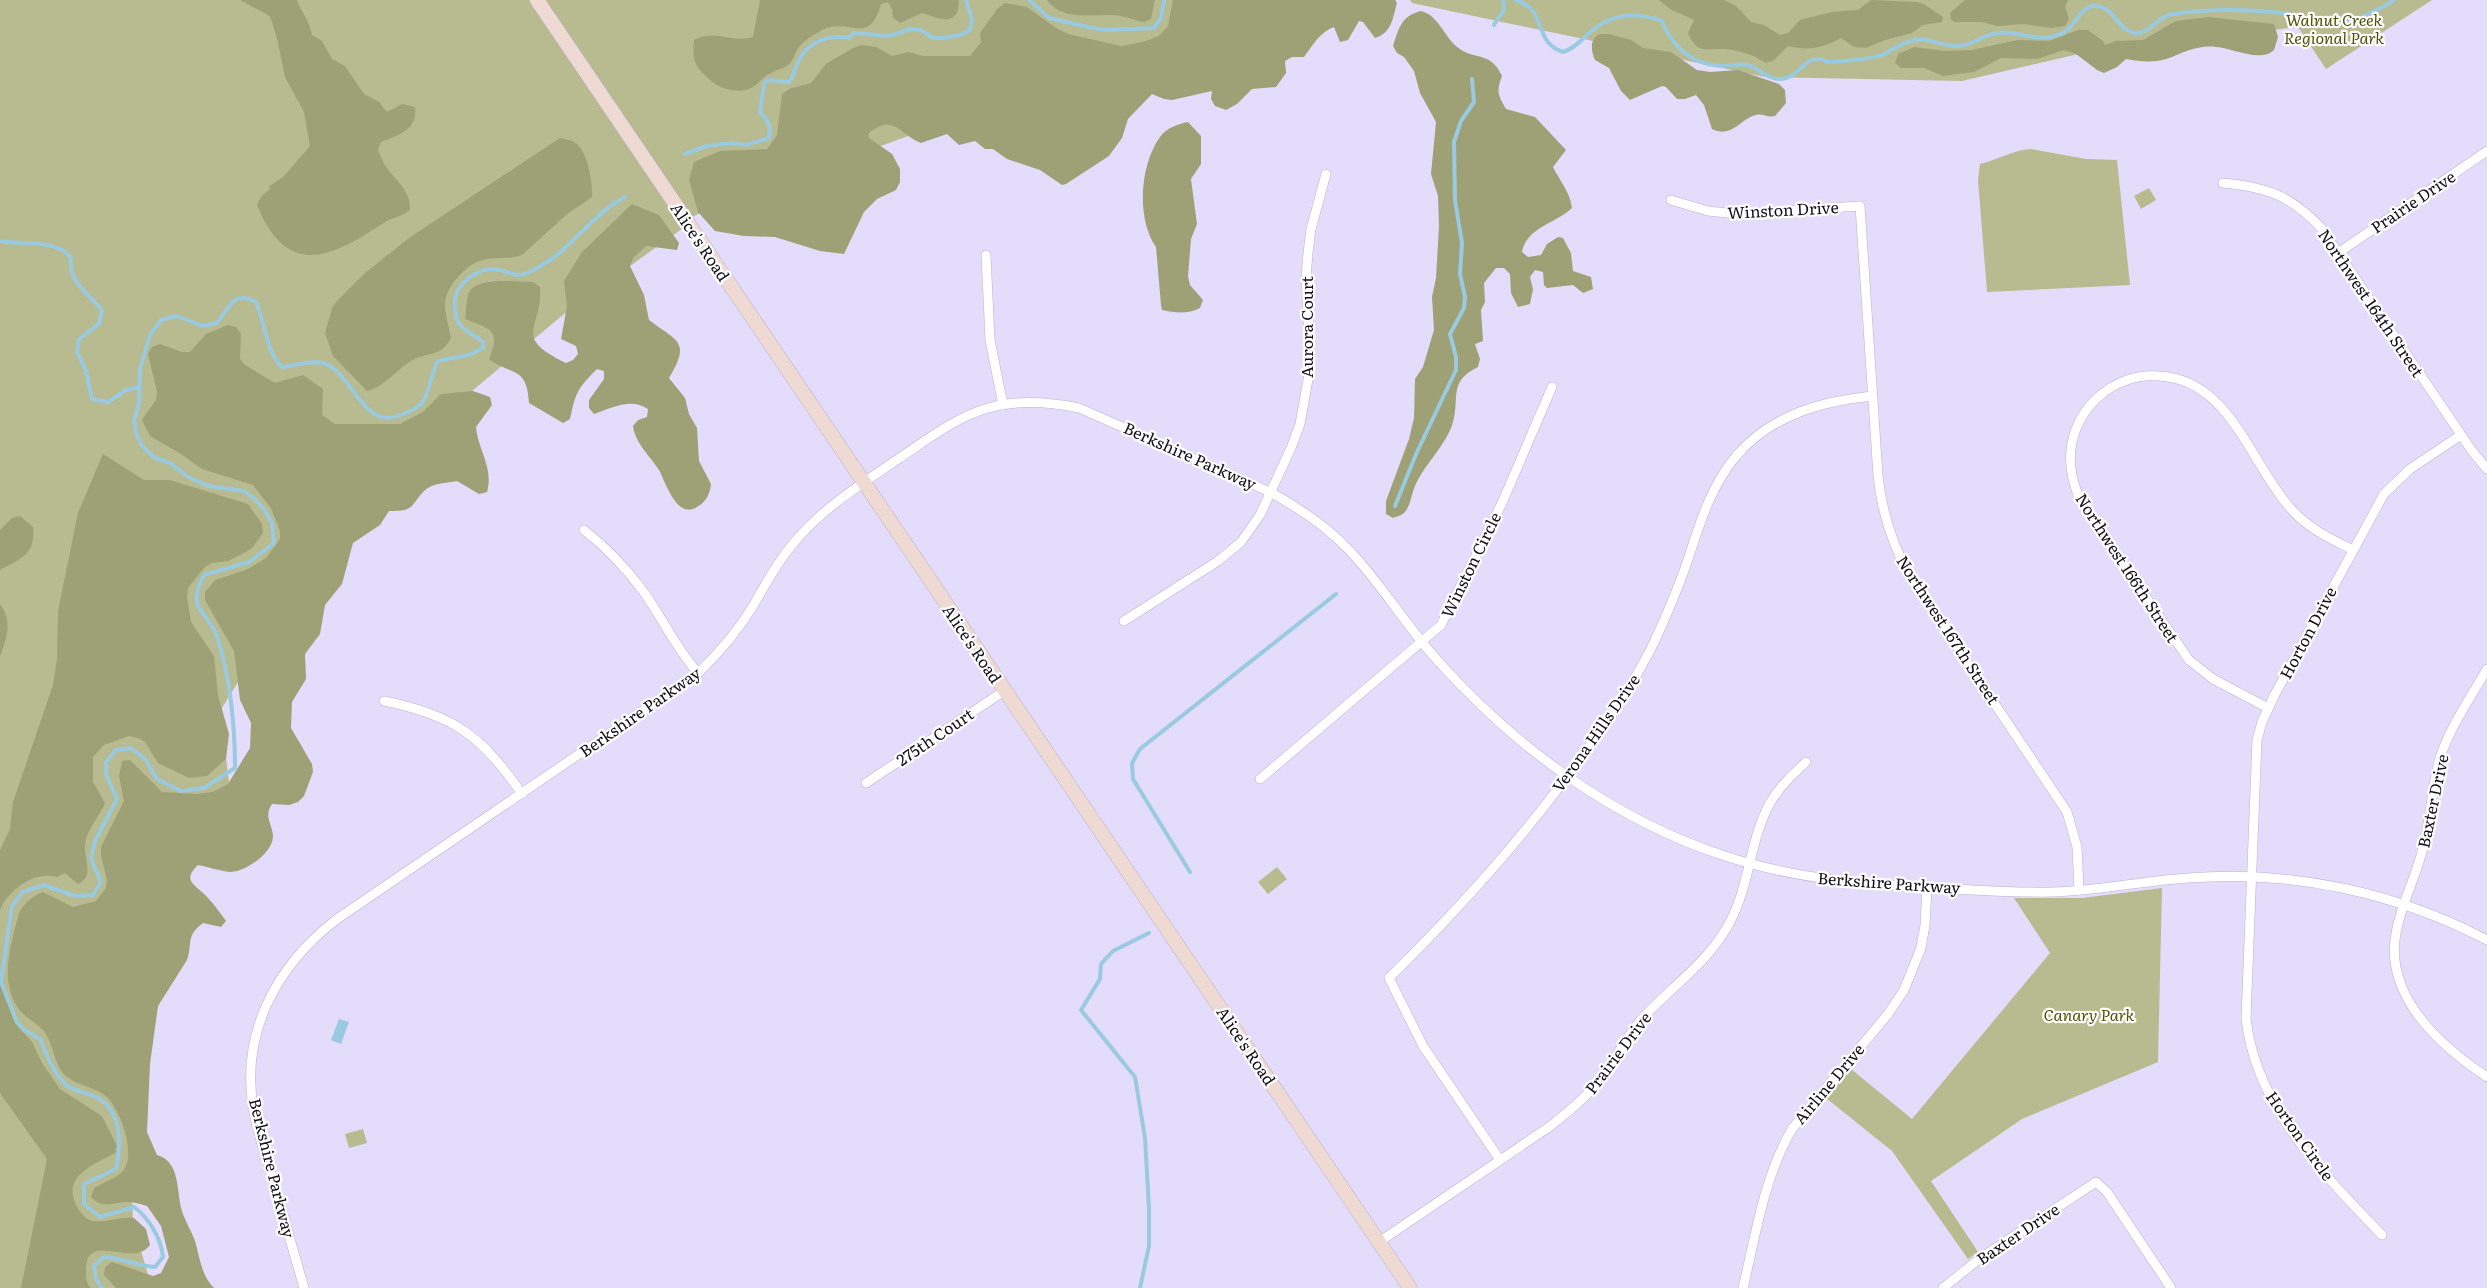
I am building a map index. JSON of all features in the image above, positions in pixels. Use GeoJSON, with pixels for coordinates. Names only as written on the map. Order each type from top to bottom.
{"type":"FeatureCollection","features":[{"type":"Feature","properties":{"kind":"main road","name":"Alice's Road"},"geometry":{"type":"LineString","coordinates":[[537,0],[1410,1288]]}},
{"type":"Feature","properties":{"kind":"street","name":"Prairie Drive"},"geometry":{"type":"LineString","coordinates":[[2338,253],[2487,151]]}},
{"type":"Feature","properties":{"kind":"street","name":"Aurora Court"},"geometry":{"type":"LineString","coordinates":[[1124,621],[1230,552],[1252,529],[1291,448],[1305,399],[1310,349],[1307,300],[1311,229],[1326,174]]}},
{"type":"Feature","properties":{"kind":"street","name":"Northwest 164th Street"},"geometry":{"type":"LineString","coordinates":[[2223,183],[2260,188],[2288,199],[2307,212],[2338,253],[2461,435],[2487,469]]}},
{"type":"Feature","properties":{"kind":"street","name":"Winston Drive"},"geometry":{"type":"LineString","coordinates":[[1671,200],[1708,211],[1737,214],[1860,206]]}},
{"type":"Feature","properties":{"kind":"street","name":"Northwest 167th Street"},"geometry":{"type":"LineString","coordinates":[[1860,206],[1879,492],[1884,514],[1895,548],[1912,580],[2067,812],[2077,847],[2079,890]]}},
{"type":"Feature","properties":{"kind":"street"},"geometry":{"type":"LineString","coordinates":[[986,255],[990,340],[1002,405]]}},
{"type":"Feature","properties":{"kind":"street","name":"Northwest 166th Street"},"geometry":{"type":"LineString","coordinates":[[2268,708],[2213,679],[2189,660],[2082,504],[2071,476],[2070,451],[2078,422],[2092,402],[2105,391],[2131,378],[2154,376],[2176,378],[2205,392],[2226,413],[2290,508],[2311,527],[2353,550]]}},
{"type":"Feature","properties":{"kind":"street","name":"Winston Circle"},"geometry":{"type":"LineString","coordinates":[[1260,778],[1441,625],[1502,503],[1552,387]]}},
{"type":"Feature","properties":{"kind":"street","name":"Verona Hills Drive"},"geometry":{"type":"LineString","coordinates":[[1500,1160],[1423,1046],[1389,978],[1491,873],[1568,776],[1611,717],[1648,654],[1676,592],[1707,500],[1738,454],[1764,431],[1799,412],[1836,400],[1873,396]]}},
{"type":"Feature","properties":{"kind":"street","name":"Berkshire Parkway"},"geometry":{"type":"LineString","coordinates":[[304,1288],[254,1111],[252,1064],[263,1013],[284,972],[314,937],[698,673],[736,631],[778,562],[803,531],[839,500],[947,426],[967,416],[1002,405],[1030,402],[1054,403],[1079,408],[1270,492],[1308,514],[1347,547],[1422,643],[1473,697],[1536,752],[1607,802],[1696,846],[1750,864],[1841,882],[1927,888],[2021,892],[2079,890],[2188,878],[2251,876],[2318,883],[2405,904],[2487,940]]}},
{"type":"Feature","properties":{"kind":"street","name":"Horton Drive"},"geometry":{"type":"LineString","coordinates":[[2251,876],[2257,740],[2268,708],[2384,494],[2397,480],[2461,435]]}},
{"type":"Feature","properties":{"kind":"street"},"geometry":{"type":"LineString","coordinates":[[584,530],[630,574],[644,592],[681,654],[698,673]]}},
{"type":"Feature","properties":{"kind":"street","name":"Baxter Drive"},"geometry":{"type":"LineString","coordinates":[[2487,669],[2441,757],[2425,841],[2395,940],[2394,955],[2396,970],[2405,997],[2453,1052],[2487,1077]]}},
{"type":"Feature","properties":{"kind":"street","name":"275th Court"},"geometry":{"type":"LineString","coordinates":[[866,783],[1004,691]]}},
{"type":"Feature","properties":{"kind":"street"},"geometry":{"type":"LineString","coordinates":[[384,701],[434,713],[464,730],[490,750],[522,794]]}},
{"type":"Feature","properties":{"kind":"street","name":"Prairie Drive"},"geometry":{"type":"LineString","coordinates":[[1379,1242],[1564,1116],[1588,1094],[1639,1023],[1708,955],[1722,938],[1733,917],[1770,803],[1788,779],[1806,762]]}},
{"type":"Feature","properties":{"kind":"street","name":"Horton Circle"},"geometry":{"type":"LineString","coordinates":[[2251,876],[2246,1018],[2252,1056],[2271,1099],[2303,1146],[2339,1190],[2382,1235]]}},
{"type":"Feature","properties":{"kind":"street","name":"Airline Drive"},"geometry":{"type":"LineString","coordinates":[[1743,1288],[1770,1178],[1781,1147],[1792,1129],[1888,1014],[1904,990],[1921,948],[1927,888]]}},
{"type":"Feature","properties":{"kind":"street","name":"Baxter Drive"},"geometry":{"type":"LineString","coordinates":[[1943,1288],[1979,1259],[2096,1182],[2108,1192],[2171,1288]]}},
{"type":"Feature","properties":{"kind":"green space"},"geometry":{"type":"Polygon","coordinates":[[[0,0],[529,0],[683,228],[570,309],[363,482],[220,711],[232,806],[179,882],[128,1072],[133,1224],[152,1288],[0,1288],[0,0]]]}},
{"type":"Feature","properties":{"kind":"green space"},"geometry":{"type":"Polygon","coordinates":[[[240,0],[297,0],[312,35],[322,41],[332,59],[345,66],[364,94],[379,102],[387,112],[402,104],[415,107],[415,115],[410,126],[400,134],[381,142],[378,150],[386,166],[406,192],[410,210],[327,253],[311,255],[296,252],[282,244],[269,228],[257,205],[261,197],[271,188],[268,187],[283,177],[310,146],[304,112],[285,77],[270,16],[240,0]]]}},
{"type":"Feature","properties":{"kind":"green space"},"geometry":{"type":"Polygon","coordinates":[[[544,0],[1284,0],[707,209],[691,218],[544,0]]]}},
{"type":"Feature","properties":{"kind":"green space"},"geometry":{"type":"Polygon","coordinates":[[[760,0],[959,0],[956,15],[952,18],[942,19],[922,13],[900,23],[893,18],[888,2],[881,4],[871,25],[864,28],[841,26],[822,30],[802,44],[789,64],[768,74],[753,87],[736,91],[719,86],[697,66],[693,53],[694,40],[710,35],[738,39],[753,37],[760,0]]]}},
{"type":"Feature","properties":{"kind":"green space"},"geometry":{"type":"Polygon","coordinates":[[[1047,0],[1155,0],[1151,19],[1144,22],[1115,15],[1068,14],[1053,7],[1047,0]]]}},
{"type":"Feature","properties":{"kind":"green space"},"geometry":{"type":"Polygon","coordinates":[[[1173,0],[1395,0],[1397,3],[1391,24],[1381,36],[1375,38],[1363,22],[1359,21],[1348,40],[1340,42],[1334,27],[1329,29],[1304,57],[1292,57],[1285,61],[1286,73],[1276,87],[1252,89],[1237,104],[1226,110],[1215,106],[1211,99],[1212,91],[1172,100],[1152,94],[1128,119],[1122,138],[1109,156],[1062,185],[1040,170],[1007,159],[993,149],[985,149],[975,141],[959,145],[947,134],[921,143],[891,125],[878,127],[869,133],[869,138],[892,154],[900,169],[900,182],[896,190],[877,199],[864,212],[844,254],[820,251],[775,237],[744,236],[715,231],[698,212],[689,180],[694,162],[720,151],[767,149],[777,135],[782,94],[789,89],[811,83],[826,64],[853,48],[862,45],[876,47],[892,56],[909,52],[923,56],[970,56],[981,42],[980,33],[998,8],[1005,3],[1027,7],[1068,34],[1121,46],[1159,36],[1168,26],[1173,0]]]}},
{"type":"Feature","properties":{"kind":"green space","name":"Walnut Creek Regional Park"},"geometry":{"type":"Polygon","coordinates":[[[1410,0],[2432,0],[2326,69],[2298,27],[2096,50],[1962,81],[1765,77],[1412,3],[1410,0]]]}},
{"type":"Feature","properties":{"kind":"green space"},"geometry":{"type":"Polygon","coordinates":[[[1659,0],[1724,0],[1736,6],[1751,22],[1764,25],[1780,35],[1788,33],[1800,20],[1831,12],[1858,10],[1871,0],[1917,2],[1943,17],[1942,22],[1923,25],[1912,33],[1866,48],[1854,47],[1841,38],[1815,48],[1788,46],[1774,60],[1766,63],[1735,50],[1703,49],[1695,45],[1688,33],[1694,20],[1670,9],[1659,0]]]}},
{"type":"Feature","properties":{"kind":"green space"},"geometry":{"type":"Polygon","coordinates":[[[1965,0],[2068,0],[2065,7],[2069,19],[2065,26],[2051,28],[2024,24],[1998,26],[1981,22],[1954,22],[1950,13],[1965,0]]]}},
{"type":"Feature","properties":{"kind":"green space"},"geometry":{"type":"Polygon","coordinates":[[[1421,11],[1436,21],[1457,47],[1492,62],[1502,76],[1499,93],[1506,109],[1535,117],[1566,150],[1553,167],[1567,192],[1572,208],[1536,231],[1525,244],[1522,252],[1528,257],[1541,255],[1547,244],[1558,237],[1563,238],[1571,253],[1573,271],[1591,277],[1593,289],[1583,293],[1573,285],[1547,288],[1544,285],[1543,272],[1535,270],[1530,277],[1533,289],[1530,304],[1518,307],[1511,293],[1510,274],[1504,268],[1496,268],[1484,283],[1485,302],[1481,310],[1483,341],[1475,344],[1480,359],[1478,367],[1462,378],[1457,390],[1455,413],[1450,431],[1419,478],[1407,509],[1393,518],[1386,514],[1386,501],[1409,439],[1414,418],[1415,379],[1423,367],[1434,330],[1432,297],[1436,278],[1439,226],[1438,196],[1431,174],[1436,122],[1420,93],[1414,71],[1393,46],[1399,28],[1405,20],[1421,11]]]}},
{"type":"Feature","properties":{"kind":"green space"},"geometry":{"type":"Polygon","coordinates":[[[2208,17],[2274,24],[2278,37],[2274,50],[2268,54],[2254,55],[2223,48],[2204,47],[2155,61],[2126,59],[2117,67],[2104,73],[2076,54],[2064,50],[2037,59],[2001,58],[1974,72],[1943,76],[1924,68],[1901,68],[1895,63],[1898,54],[1914,47],[1945,51],[1972,50],[2017,40],[2049,41],[2078,30],[2088,30],[2105,45],[2116,41],[2143,40],[2176,21],[2208,17]]]}},
{"type":"Feature","properties":{"kind":"green space"},"geometry":{"type":"Polygon","coordinates":[[[1600,34],[1631,40],[1643,48],[1671,52],[1697,70],[1710,72],[1738,70],[1779,84],[1785,90],[1786,103],[1775,116],[1756,115],[1731,130],[1719,131],[1712,129],[1704,105],[1696,95],[1677,99],[1666,87],[1662,86],[1630,100],[1621,91],[1609,68],[1595,60],[1593,42],[1600,34]]]}},
{"type":"Feature","properties":{"kind":"green space"},"geometry":{"type":"Polygon","coordinates":[[[1188,122],[1201,136],[1201,164],[1191,179],[1197,224],[1191,239],[1188,276],[1190,285],[1203,300],[1200,308],[1177,312],[1162,310],[1156,247],[1145,222],[1143,192],[1148,162],[1160,137],[1172,127],[1188,122]]]}},
{"type":"Feature","properties":{"kind":"green space"},"geometry":{"type":"Polygon","coordinates":[[[560,138],[574,142],[583,152],[592,184],[592,197],[566,215],[522,255],[485,260],[465,270],[452,285],[446,299],[445,306],[451,338],[447,344],[438,352],[416,358],[379,386],[367,391],[333,356],[325,333],[332,308],[337,301],[365,273],[409,238],[560,138]]]}},
{"type":"Feature","properties":{"kind":"green space"},"geometry":{"type":"Polygon","coordinates":[[[2031,149],[2086,159],[2117,160],[2130,285],[1987,292],[1978,180],[1980,164],[2031,149]]]}},
{"type":"Feature","properties":{"kind":"green space"},"geometry":{"type":"Polygon","coordinates":[[[2149,188],[2156,200],[2141,209],[2134,196],[2149,188]]]}},
{"type":"Feature","properties":{"kind":"green space"},"geometry":{"type":"Polygon","coordinates":[[[632,204],[659,215],[679,243],[677,250],[646,246],[633,258],[630,266],[644,295],[649,320],[674,338],[680,349],[676,366],[669,378],[685,398],[689,414],[697,428],[699,461],[711,484],[705,500],[690,510],[684,509],[673,498],[659,470],[643,449],[634,432],[633,426],[638,420],[647,417],[648,409],[628,404],[594,414],[589,408],[589,400],[604,379],[604,371],[597,369],[585,381],[578,391],[570,419],[563,423],[529,403],[528,391],[521,377],[489,359],[494,342],[491,332],[465,319],[468,295],[478,285],[496,281],[533,282],[540,287],[540,301],[533,331],[534,338],[539,346],[549,354],[566,363],[573,360],[578,354],[576,346],[561,339],[567,306],[564,281],[582,252],[632,204]]]}},
{"type":"Feature","properties":{"kind":"green space"},"geometry":{"type":"Polygon","coordinates":[[[228,325],[236,327],[241,334],[240,359],[245,365],[275,383],[303,375],[323,389],[322,415],[335,424],[400,424],[423,412],[441,394],[473,391],[490,397],[492,405],[476,427],[489,475],[489,483],[487,492],[479,494],[457,481],[431,486],[411,507],[389,511],[380,525],[353,543],[342,584],[325,605],[320,634],[305,654],[306,679],[292,702],[291,728],[312,764],[313,772],[304,796],[298,802],[289,805],[272,804],[268,816],[273,835],[272,841],[264,854],[251,865],[230,872],[198,865],[193,871],[192,883],[211,901],[226,921],[221,927],[203,923],[197,928],[190,940],[187,960],[158,1006],[150,1064],[147,1132],[157,1155],[165,1159],[174,1171],[183,1215],[195,1241],[204,1272],[214,1288],[116,1288],[104,1275],[105,1267],[112,1262],[153,1276],[161,1273],[169,1257],[161,1226],[147,1206],[130,1202],[104,1204],[91,1197],[94,1188],[122,1172],[126,1165],[128,1144],[121,1120],[103,1094],[75,1082],[58,1066],[44,1031],[24,1015],[15,1003],[8,981],[9,958],[19,913],[32,898],[43,892],[73,907],[96,901],[106,888],[107,880],[101,847],[124,801],[119,776],[122,761],[130,760],[162,792],[197,794],[213,792],[228,784],[250,748],[251,723],[240,700],[234,651],[205,600],[205,592],[215,580],[246,570],[266,558],[280,539],[280,531],[271,508],[253,485],[202,469],[150,436],[142,420],[156,400],[157,392],[148,354],[152,347],[160,344],[182,352],[190,352],[206,334],[228,325]]]}},
{"type":"Feature","properties":{"kind":"green space"},"geometry":{"type":"Polygon","coordinates":[[[103,454],[144,480],[170,480],[248,504],[262,524],[263,533],[253,547],[228,561],[211,563],[188,588],[191,622],[214,656],[218,695],[229,734],[226,759],[207,776],[189,778],[158,763],[145,742],[138,738],[129,736],[104,745],[93,757],[93,782],[105,803],[86,841],[85,852],[88,868],[86,877],[78,884],[65,873],[57,877],[31,879],[9,895],[0,910],[0,850],[10,829],[13,802],[53,685],[57,659],[58,611],[78,513],[103,454]]]}},
{"type":"Feature","properties":{"kind":"green space"},"geometry":{"type":"Polygon","coordinates":[[[20,516],[33,527],[32,544],[20,559],[0,570],[0,530],[12,518],[20,516]]]}},
{"type":"Feature","properties":{"kind":"green space"},"geometry":{"type":"Polygon","coordinates":[[[0,604],[8,623],[8,630],[0,657],[0,604]]]}},
{"type":"Feature","properties":{"kind":"green space"},"geometry":{"type":"Polygon","coordinates":[[[1277,867],[1287,879],[1268,894],[1258,882],[1277,867]]]}},
{"type":"Feature","properties":{"kind":"green space","name":"Canary Park"},"geometry":{"type":"Polygon","coordinates":[[[2162,888],[2158,1062],[2022,1119],[1931,1181],[1978,1252],[1968,1259],[1892,1151],[1826,1098],[1851,1069],[1912,1119],[2050,953],[2014,898],[2082,898],[2162,888]]]}},
{"type":"Feature","properties":{"kind":"green space"},"geometry":{"type":"Polygon","coordinates":[[[0,975],[15,1023],[32,1042],[42,1063],[60,1089],[102,1116],[117,1146],[115,1153],[82,1172],[77,1179],[73,1186],[73,1195],[77,1207],[85,1217],[92,1221],[134,1218],[146,1229],[150,1245],[142,1251],[133,1253],[102,1250],[94,1252],[88,1258],[86,1270],[90,1288],[21,1288],[47,1159],[0,1093],[0,975]]]}},
{"type":"Feature","properties":{"kind":"green space"},"geometry":{"type":"Polygon","coordinates":[[[363,1129],[367,1143],[349,1148],[345,1134],[363,1129]]]}},
{"type":"Feature","properties":{"kind":"water"},"geometry":{"type":"Polygon","coordinates":[[[339,1019],[349,1022],[341,1044],[331,1040],[339,1019]]]}},
{"type":"Feature","properties":{"kind":"waterway"},"geometry":{"type":"LineString","coordinates":[[685,154],[707,146],[733,143],[746,145],[769,138],[769,124],[760,113],[764,84],[768,80],[789,82],[803,53],[820,40],[834,37],[849,38],[853,33],[889,36],[911,29],[921,30],[933,38],[960,35],[970,30],[972,19],[966,0]]}},
{"type":"Feature","properties":{"kind":"waterway"},"geometry":{"type":"LineString","coordinates":[[1029,0],[1049,18],[1105,30],[1154,28],[1161,18],[1164,0]]}},
{"type":"Feature","properties":{"kind":"waterway"},"geometry":{"type":"LineString","coordinates":[[1494,25],[1503,11],[1503,0]]}},
{"type":"Feature","properties":{"kind":"waterway"},"geometry":{"type":"LineString","coordinates":[[1515,0],[1526,4],[1532,10],[1547,40],[1553,47],[1563,52],[1573,47],[1603,23],[1622,16],[1641,16],[1662,21],[1671,39],[1692,58],[1710,65],[1748,65],[1776,79],[1788,78],[1814,59],[1828,62],[1870,58],[1882,55],[1910,41],[1921,39],[1954,46],[2005,32],[2038,38],[2051,37],[2066,30],[2083,11],[2093,6],[2105,9],[2128,31],[2139,33],[2169,15],[2210,10],[2282,13],[2326,24],[2340,24],[2360,18],[2394,0]]}},
{"type":"Feature","properties":{"kind":"waterway"},"geometry":{"type":"LineString","coordinates":[[1395,506],[1417,452],[1456,370],[1456,357],[1450,334],[1464,308],[1465,297],[1460,274],[1462,243],[1455,200],[1454,142],[1461,121],[1474,102],[1472,79]]}},
{"type":"Feature","properties":{"kind":"waterway"},"geometry":{"type":"LineString","coordinates":[[102,1288],[96,1279],[94,1266],[104,1257],[155,1267],[163,1257],[162,1250],[153,1229],[134,1207],[100,1217],[84,1204],[84,1184],[116,1169],[119,1150],[116,1121],[106,1104],[64,1082],[51,1064],[40,1039],[23,1029],[17,1022],[1,982],[12,906],[23,892],[44,885],[75,896],[93,895],[101,882],[91,859],[95,841],[117,799],[106,774],[106,762],[116,750],[131,748],[145,759],[157,779],[181,791],[204,788],[235,768],[233,718],[225,665],[214,630],[198,606],[197,594],[204,575],[249,562],[274,543],[272,523],[266,512],[244,491],[208,486],[188,477],[170,463],[155,458],[142,446],[136,433],[134,420],[139,404],[140,369],[150,335],[161,320],[177,316],[203,326],[217,323],[233,302],[242,298],[249,299],[256,302],[272,353],[282,367],[311,362],[328,365],[346,381],[369,410],[379,416],[390,418],[421,404],[427,394],[437,362],[465,356],[483,348],[483,342],[465,330],[456,317],[456,294],[467,279],[479,272],[491,269],[518,275],[537,268],[551,260],[602,213],[625,197]]}},
{"type":"Feature","properties":{"kind":"waterway"},"geometry":{"type":"LineString","coordinates":[[0,241],[49,245],[65,252],[71,258],[72,273],[76,280],[102,310],[99,324],[79,339],[77,352],[86,371],[92,399],[108,402],[126,390],[140,387]]}},
{"type":"Feature","properties":{"kind":"waterway"},"geometry":{"type":"LineString","coordinates":[[1190,872],[1133,779],[1132,763],[1140,749],[1336,594]]}},
{"type":"Feature","properties":{"kind":"waterway"},"geometry":{"type":"LineString","coordinates":[[1140,1288],[1149,1246],[1149,1208],[1145,1138],[1135,1077],[1081,1010],[1100,979],[1101,964],[1113,951],[1149,933]]}}]}
